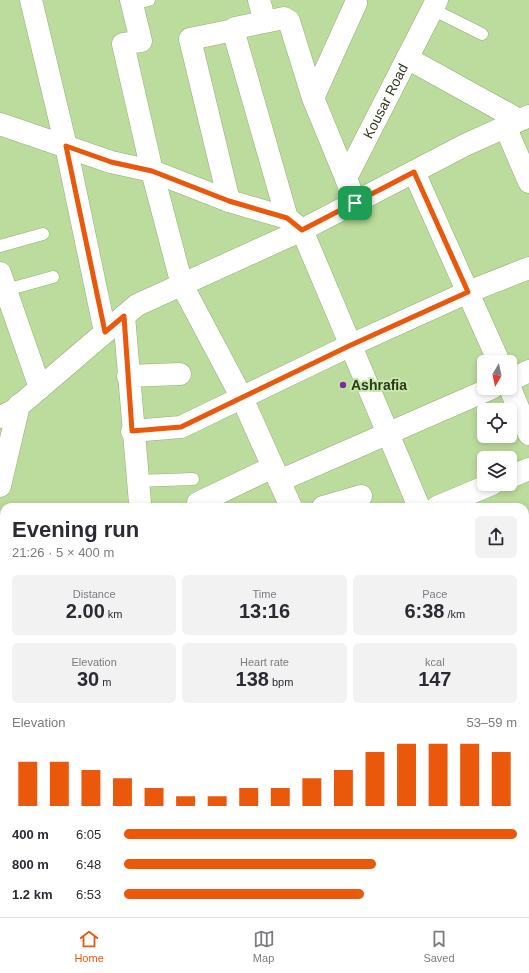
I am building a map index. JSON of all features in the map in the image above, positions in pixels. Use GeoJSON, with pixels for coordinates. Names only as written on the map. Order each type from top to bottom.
{"type":"FeatureCollection","features":[{"type":"Feature","properties":{"kind":"street"},"geometry":{"type":"LineString","coordinates":[[31,0],[66,146],[105,332]]}},
{"type":"Feature","properties":{"kind":"street"},"geometry":{"type":"LineString","coordinates":[[260,0],[265,22]]}},
{"type":"Feature","properties":{"kind":"street"},"geometry":{"type":"LineString","coordinates":[[137,1],[141,41],[123,44],[152,171],[182,285],[242,398],[289,503]]}},
{"type":"Feature","properties":{"kind":"street"},"geometry":{"type":"LineString","coordinates":[[313,98],[356,3]]}},
{"type":"Feature","properties":{"kind":"street","name":"Kousar Road"},"geometry":{"type":"LineString","coordinates":[[346,178],[407,58],[433,3]]}},
{"type":"Feature","properties":{"kind":"street"},"geometry":{"type":"LineString","coordinates":[[229,201],[190,39],[284,18],[289,21],[313,98],[355,203]]}},
{"type":"Feature","properties":{"kind":"street"},"geometry":{"type":"LineString","coordinates":[[234,30],[294,224],[351,345],[417,503]]}},
{"type":"Feature","properties":{"kind":"street"},"geometry":{"type":"LineString","coordinates":[[407,58],[518,121]]}},
{"type":"Feature","properties":{"kind":"street"},"geometry":{"type":"LineString","coordinates":[[0,417],[19,405],[40,388],[137,305],[182,285],[294,224],[355,203],[518,121]]}},
{"type":"Feature","properties":{"kind":"street"},"geometry":{"type":"LineString","coordinates":[[518,121],[529,182]]}},
{"type":"Feature","properties":{"kind":"street"},"geometry":{"type":"LineString","coordinates":[[0,124],[111,162],[152,171],[294,224]]}},
{"type":"Feature","properties":{"kind":"street"},"geometry":{"type":"LineString","coordinates":[[414,172],[495,355]]}},
{"type":"Feature","properties":{"kind":"street"},"geometry":{"type":"LineString","coordinates":[[132,431],[181,427],[351,345],[468,292],[529,268]]}},
{"type":"Feature","properties":{"kind":"street"},"geometry":{"type":"LineString","coordinates":[[3,281],[40,388]]}},
{"type":"Feature","properties":{"kind":"street"},"geometry":{"type":"LineString","coordinates":[[124,316],[132,431],[140,503]]}},
{"type":"Feature","properties":{"kind":"street"},"geometry":{"type":"LineString","coordinates":[[517,377],[529,371]]}},
{"type":"Feature","properties":{"kind":"street"},"geometry":{"type":"LineString","coordinates":[[128,376],[180,374]]}},
{"type":"Feature","properties":{"kind":"street"},"geometry":{"type":"LineString","coordinates":[[198,503],[388,435],[477,395]]}},
{"type":"Feature","properties":{"kind":"street"},"geometry":{"type":"LineString","coordinates":[[513,395],[529,434]]}},
{"type":"Feature","properties":{"kind":"street"},"geometry":{"type":"LineString","coordinates":[[0,486],[19,405]]}},
{"type":"Feature","properties":{"kind":"street"},"geometry":{"type":"LineString","coordinates":[[517,473],[529,469]]}},
{"type":"Feature","properties":{"kind":"street"},"geometry":{"type":"LineString","coordinates":[[447,503],[477,490]]}},
{"type":"Feature","properties":{"kind":"street"},"geometry":{"type":"LineString","coordinates":[[337,503],[361,496]]}},
{"type":"Feature","properties":{"kind":"lane"},"geometry":{"type":"LineString","coordinates":[[433,3],[482,34]]}},
{"type":"Feature","properties":{"kind":"lane"},"geometry":{"type":"LineString","coordinates":[[0,246],[43,234]]}},
{"type":"Feature","properties":{"kind":"lane"},"geometry":{"type":"LineString","coordinates":[[3,281],[53,277]]}},
{"type":"Feature","properties":{"kind":"lane"},"geometry":{"type":"LineString","coordinates":[[137,481],[193,479]]}},
{"type":"Feature","properties":{"kind":"place","name":"Ashrafia"},"geometry":{"type":"Point","coordinates":[343,385]}},
{"type":"Feature","properties":{"kind":"route"},"geometry":{"type":"LineString","coordinates":[[66,146],[111,162],[152,171],[229,201],[287,218],[302,230],[355,203],[414,172],[468,292],[351,345],[181,427],[132,431],[124,316],[105,332],[66,146]]}}]}
